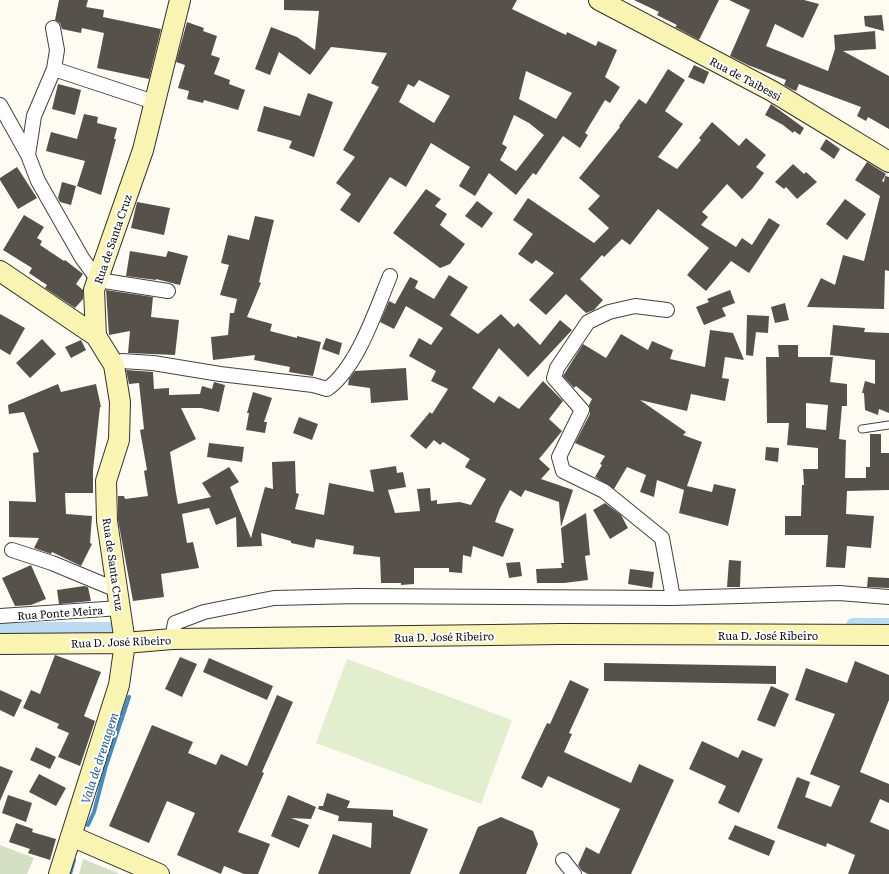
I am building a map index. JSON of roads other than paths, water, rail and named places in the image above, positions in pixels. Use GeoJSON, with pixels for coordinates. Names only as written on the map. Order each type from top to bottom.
{"type":"FeatureCollection","features":[{"type":"Feature","properties":{"kind":"street","name":"Rua de Santa Cruz"},"geometry":{"type":"LineString","coordinates":[[59,874],[119,685],[125,643],[107,521],[106,481],[119,440],[120,402],[114,365],[96,336],[94,290],[142,150],[180,0]]}},
{"type":"Feature","properties":{"kind":"street","name":"Rua de Taibessi"},"geometry":{"type":"LineString","coordinates":[[599,0],[772,91],[889,162]]}},
{"type":"Feature","properties":{"kind":"street"},"geometry":{"type":"LineString","coordinates":[[28,155],[34,116],[54,69],[57,50],[53,28]]}},
{"type":"Feature","properties":{"kind":"street"},"geometry":{"type":"LineString","coordinates":[[54,69],[154,102]]}},
{"type":"Feature","properties":{"kind":"street"},"geometry":{"type":"LineString","coordinates":[[0,105],[28,155],[42,187],[82,258],[98,280],[168,291]]}},
{"type":"Feature","properties":{"kind":"street"},"geometry":{"type":"LineString","coordinates":[[0,271],[96,336]]}},
{"type":"Feature","properties":{"kind":"street"},"geometry":{"type":"LineString","coordinates":[[114,365],[122,360],[313,385],[328,389],[338,382],[363,340],[390,276]]}},
{"type":"Feature","properties":{"kind":"street"},"geometry":{"type":"LineString","coordinates":[[667,310],[635,306],[609,312],[588,322],[557,368],[554,378],[582,410],[559,457],[563,471],[604,490],[662,538],[673,598]]}},
{"type":"Feature","properties":{"kind":"street"},"geometry":{"type":"LineString","coordinates":[[12,550],[52,563],[119,599]]}},
{"type":"Feature","properties":{"kind":"street"},"geometry":{"type":"LineString","coordinates":[[172,639],[175,623],[204,612],[274,598],[358,596],[673,598],[838,593],[889,597]]}},
{"type":"Feature","properties":{"kind":"street","name":"Rua Ponte Meira"},"geometry":{"type":"LineString","coordinates":[[0,616],[119,599]]}},
{"type":"Feature","properties":{"kind":"street","name":"Rua D. José Ribeiro"},"geometry":{"type":"LineString","coordinates":[[0,644],[125,643],[172,639],[560,634],[889,635]]}},
{"type":"Feature","properties":{"kind":"street"},"geometry":{"type":"LineString","coordinates":[[71,836],[159,874]]}},
{"type":"Feature","properties":{"kind":"street"},"geometry":{"type":"LineString","coordinates":[[563,860],[574,874]]}},
{"type":"Feature","properties":{"kind":"lane"},"geometry":{"type":"LineString","coordinates":[[862,429],[889,425]]}},
{"type":"Feature","properties":{"kind":"waterway"},"geometry":{"type":"LineString","coordinates":[[853,625],[889,625]]}},
{"type":"Feature","properties":{"kind":"waterway"},"geometry":{"type":"LineString","coordinates":[[0,629],[115,629]]}},
{"type":"Feature","properties":{"kind":"waterway","name":"Vala de drenagem"},"geometry":{"type":"LineString","coordinates":[[88,825],[94,812],[106,766],[129,697]]}},
{"type":"Feature","properties":{"kind":"waterway","name":"Vala de drenagem"},"geometry":{"type":"LineString","coordinates":[[70,874],[74,860]]}}]}
